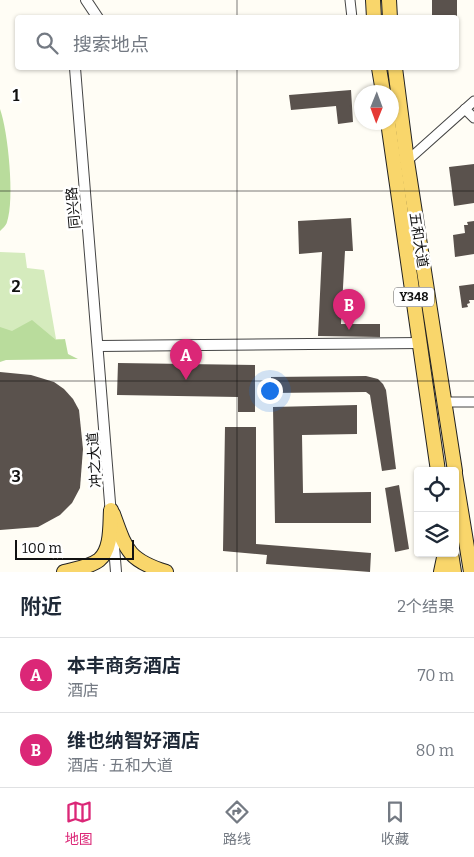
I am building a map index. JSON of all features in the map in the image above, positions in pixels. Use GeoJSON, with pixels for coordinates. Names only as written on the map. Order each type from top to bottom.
{"type":"FeatureCollection","features":[{"type":"Feature","properties":{"kind":"main road"},"geometry":{"type":"LineString","coordinates":[[373,0],[374,15]]}},
{"type":"Feature","properties":{"kind":"main road"},"geometry":{"type":"LineString","coordinates":[[389,0],[390,15]]}},
{"type":"Feature","properties":{"kind":"main road"},"geometry":{"type":"LineString","coordinates":[[379,70],[382,85]]}},
{"type":"Feature","properties":{"kind":"main road","name":"五和大道"},"geometry":{"type":"LineString","coordinates":[[395,70],[407,161],[454,467]]}},
{"type":"Feature","properties":{"kind":"main road","name":"五和大道"},"geometry":{"type":"LineString","coordinates":[[389,130],[437,467]]}},
{"type":"Feature","properties":{"kind":"main road","name":"五和大道"},"geometry":{"type":"LineString","coordinates":[[459,498],[471,572]]}},
{"type":"Feature","properties":{"kind":"main road"},"geometry":{"type":"LineString","coordinates":[[64,572],[99,560],[106,549],[108,541],[111,510]]}},
{"type":"Feature","properties":{"kind":"main road"},"geometry":{"type":"LineString","coordinates":[[111,510],[123,542],[131,554],[142,563],[166,572]]}},
{"type":"Feature","properties":{"kind":"main road"},"geometry":{"type":"LineString","coordinates":[[466,543],[474,564]]}},
{"type":"Feature","properties":{"kind":"main road"},"geometry":{"type":"LineString","coordinates":[[441,572],[444,557]]}},
{"type":"Feature","properties":{"kind":"main road"},"geometry":{"type":"LineString","coordinates":[[452,557],[454,572]]}},
{"type":"Feature","properties":{"kind":"street"},"geometry":{"type":"LineString","coordinates":[[86,0],[96,15]]}},
{"type":"Feature","properties":{"kind":"street"},"geometry":{"type":"LineString","coordinates":[[350,0],[352,15]]}},
{"type":"Feature","properties":{"kind":"street","name":"同兴路"},"geometry":{"type":"LineString","coordinates":[[75,70],[99,346]]}},
{"type":"Feature","properties":{"kind":"street"},"geometry":{"type":"LineString","coordinates":[[407,161],[474,101]]}},
{"type":"Feature","properties":{"kind":"street"},"geometry":{"type":"LineString","coordinates":[[465,109],[474,118]]}},
{"type":"Feature","properties":{"kind":"street"},"geometry":{"type":"LineString","coordinates":[[99,346],[421,343]]}},
{"type":"Feature","properties":{"kind":"street","name":"冲之大道"},"geometry":{"type":"LineString","coordinates":[[99,346],[116,572]]}},
{"type":"Feature","properties":{"kind":"street"},"geometry":{"type":"LineString","coordinates":[[444,402],[474,402]]}},
{"type":"Feature","properties":{"kind":"green space"},"geometry":{"type":"Polygon","coordinates":[[[0,109],[8,149],[10,198],[6,223],[0,231],[0,109]]]}},
{"type":"Feature","properties":{"kind":"green space"},"geometry":{"type":"Polygon","coordinates":[[[0,252],[25,253],[27,268],[44,270],[56,339],[65,339],[0,351],[0,252]]]}},
{"type":"Feature","properties":{"kind":"green space"},"geometry":{"type":"Polygon","coordinates":[[[32,320],[56,340],[65,339],[68,354],[78,359],[6,360],[0,362],[0,327],[12,331],[32,320]]]}},
{"type":"Feature","properties":{"kind":"building"},"geometry":{"type":"Polygon","coordinates":[[[432,0],[457,0],[457,15],[432,15],[432,0]]]}},
{"type":"Feature","properties":{"kind":"building"},"geometry":{"type":"Polygon","coordinates":[[[351,90],[353,122],[338,124],[336,106],[291,110],[289,95],[351,90]]]}},
{"type":"Feature","properties":{"kind":"building"},"geometry":{"type":"Polygon","coordinates":[[[474,164],[474,203],[454,206],[449,167],[474,164]]]}},
{"type":"Feature","properties":{"kind":"building"},"geometry":{"type":"Polygon","coordinates":[[[351,218],[353,251],[345,251],[341,324],[380,324],[380,337],[318,336],[322,252],[299,254],[298,221],[351,218]]]}},
{"type":"Feature","properties":{"kind":"building"},"geometry":{"type":"Polygon","coordinates":[[[474,221],[474,254],[455,257],[453,235],[465,233],[464,225],[468,225],[467,222],[474,221]]]}},
{"type":"Feature","properties":{"kind":"building"},"geometry":{"type":"Polygon","coordinates":[[[474,284],[474,300],[469,300],[468,307],[462,308],[459,286],[474,284]]]}},
{"type":"Feature","properties":{"kind":"building"},"geometry":{"type":"Polygon","coordinates":[[[118,363],[255,365],[255,412],[238,412],[238,397],[117,395],[118,363]]]}},
{"type":"Feature","properties":{"kind":"building"},"geometry":{"type":"Polygon","coordinates":[[[0,372],[31,375],[54,382],[73,399],[79,410],[83,449],[80,488],[72,503],[60,515],[38,527],[0,530],[0,372]]]}},
{"type":"Feature","properties":{"kind":"building"},"geometry":{"type":"Polygon","coordinates":[[[366,376],[378,379],[386,390],[396,469],[382,471],[370,395],[366,392],[271,393],[271,377],[366,376]]]}},
{"type":"Feature","properties":{"kind":"building"},"geometry":{"type":"Polygon","coordinates":[[[357,405],[357,434],[302,435],[303,493],[371,492],[371,523],[275,523],[273,407],[357,405]]]}},
{"type":"Feature","properties":{"kind":"building"},"geometry":{"type":"Polygon","coordinates":[[[225,427],[256,427],[256,544],[371,553],[370,572],[266,564],[267,555],[223,551],[225,427]]]}},
{"type":"Feature","properties":{"kind":"building"},"geometry":{"type":"Polygon","coordinates":[[[399,485],[409,549],[395,552],[385,488],[399,485]]]}},
{"type":"Feature","properties":{"kind":"place","name":"维也纳智好酒店"},"geometry":{"type":"Point","coordinates":[349,330]}},
{"type":"Feature","properties":{"kind":"place","name":"本丰商务酒店"},"geometry":{"type":"Point","coordinates":[186,380]}}]}
